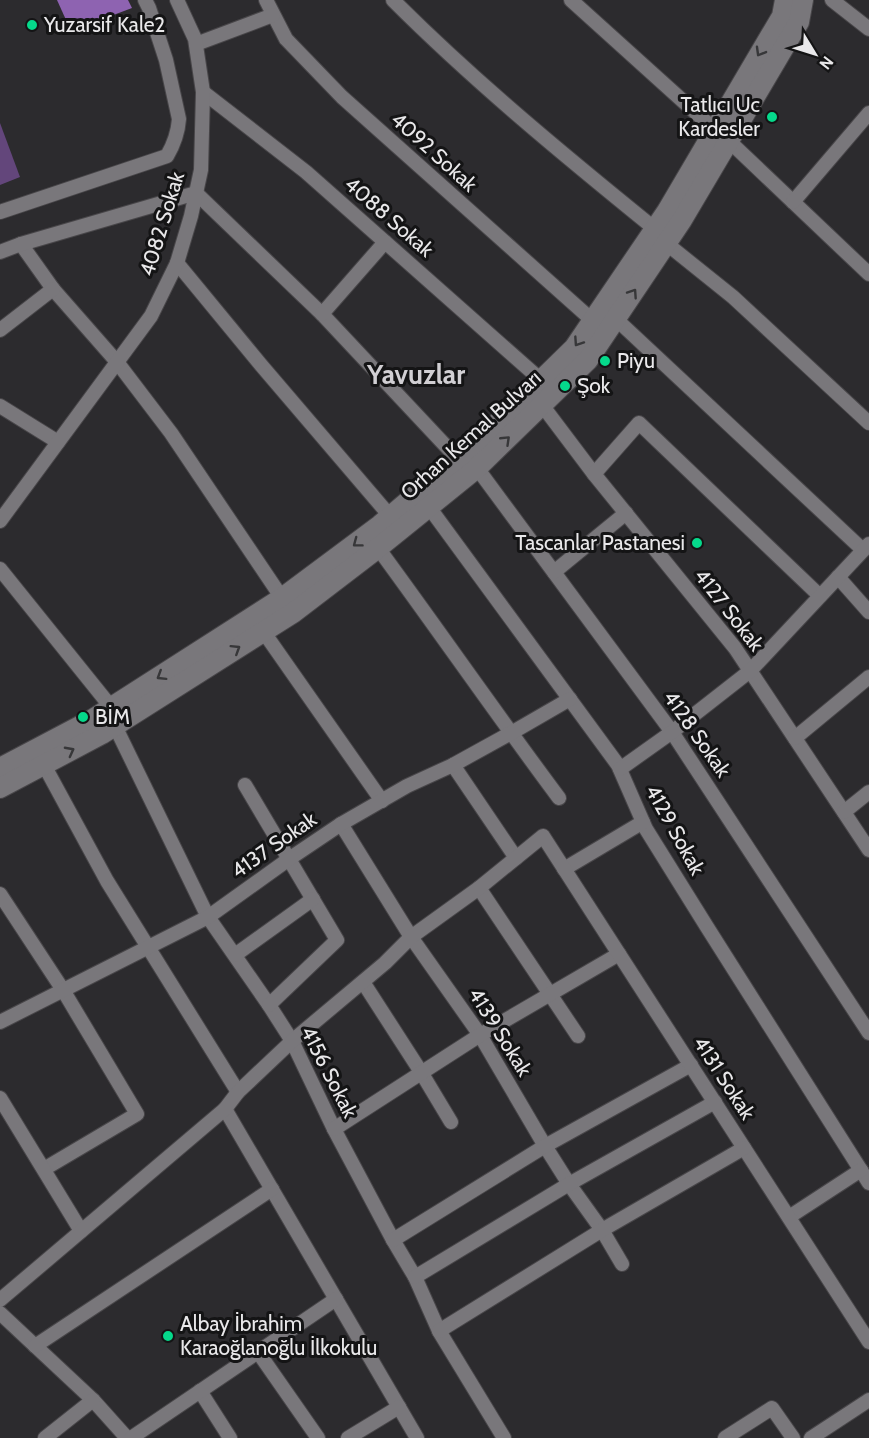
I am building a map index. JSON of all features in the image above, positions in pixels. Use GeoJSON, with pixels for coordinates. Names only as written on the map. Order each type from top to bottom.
{"type":"FeatureCollection","features":[{"type":"Feature","properties":{"kind":"main road","name":"Orhan Kemal Bulvarı"},"geometry":{"type":"LineString","coordinates":[[722,135],[782,16],[785,0]]}},
{"type":"Feature","properties":{"kind":"main road","name":"Orhan Kemal Bulvarı"},"geometry":{"type":"LineString","coordinates":[[0,768],[93,719],[113,716],[263,632],[293,613],[378,548],[477,468],[588,360],[616,319],[661,236],[667,211],[799,22],[803,0]]}},
{"type":"Feature","properties":{"kind":"main road","name":"Orhan Kemal Bulvarı"},"geometry":{"type":"LineString","coordinates":[[0,789],[44,765],[282,598],[390,516],[479,441],[574,348],[592,320],[661,236]]}},
{"type":"Feature","properties":{"kind":"street"},"geometry":{"type":"LineString","coordinates":[[0,212],[167,156],[174,144],[179,119],[166,60],[145,0]]}},
{"type":"Feature","properties":{"kind":"street","name":"4082 Sokak"},"geometry":{"type":"LineString","coordinates":[[0,521],[152,316],[177,263],[201,170],[203,92],[195,39],[177,0]]}},
{"type":"Feature","properties":{"kind":"street","name":"4092 Sokak"},"geometry":{"type":"LineString","coordinates":[[266,0],[286,39],[342,97],[592,320]]}},
{"type":"Feature","properties":{"kind":"street"},"geometry":{"type":"LineString","coordinates":[[393,0],[438,44],[560,152],[733,297],[869,423]]}},
{"type":"Feature","properties":{"kind":"street"},"geometry":{"type":"LineString","coordinates":[[571,0],[722,135],[869,274]]}},
{"type":"Feature","properties":{"kind":"street"},"geometry":{"type":"LineString","coordinates":[[831,0],[869,29]]}},
{"type":"Feature","properties":{"kind":"street"},"geometry":{"type":"LineString","coordinates":[[196,44],[273,15]]}},
{"type":"Feature","properties":{"kind":"street","name":"4088 Sokak"},"geometry":{"type":"LineString","coordinates":[[203,92],[306,172],[541,380]]}},
{"type":"Feature","properties":{"kind":"street"},"geometry":{"type":"LineString","coordinates":[[793,202],[869,113]]}},
{"type":"Feature","properties":{"kind":"street"},"geometry":{"type":"LineString","coordinates":[[0,252],[196,193],[322,314],[458,459]]}},
{"type":"Feature","properties":{"kind":"street"},"geometry":{"type":"LineString","coordinates":[[322,314],[385,242]]}},
{"type":"Feature","properties":{"kind":"street"},"geometry":{"type":"LineString","coordinates":[[21,244],[53,289],[117,362],[171,434],[282,598]]}},
{"type":"Feature","properties":{"kind":"street"},"geometry":{"type":"LineString","coordinates":[[177,263],[390,516]]}},
{"type":"Feature","properties":{"kind":"street"},"geometry":{"type":"LineString","coordinates":[[0,330],[53,289]]}},
{"type":"Feature","properties":{"kind":"street"},"geometry":{"type":"LineString","coordinates":[[616,319],[866,547],[750,671],[620,769]]}},
{"type":"Feature","properties":{"kind":"street","name":"4127 Sokak"},"geometry":{"type":"LineString","coordinates":[[542,405],[594,474],[735,648],[869,850]]}},
{"type":"Feature","properties":{"kind":"street"},"geometry":{"type":"LineString","coordinates":[[0,406],[58,442]]}},
{"type":"Feature","properties":{"kind":"street"},"geometry":{"type":"LineString","coordinates":[[594,474],[639,423],[820,596]]}},
{"type":"Feature","properties":{"kind":"street","name":"4128 Sokak"},"geometry":{"type":"LineString","coordinates":[[477,468],[672,732],[869,1033]]}},
{"type":"Feature","properties":{"kind":"street","name":"4129 Sokak"},"geometry":{"type":"LineString","coordinates":[[429,507],[620,769],[643,822],[869,1183]]}},
{"type":"Feature","properties":{"kind":"street"},"geometry":{"type":"LineString","coordinates":[[554,572],[626,513]]}},
{"type":"Feature","properties":{"kind":"street"},"geometry":{"type":"LineString","coordinates":[[378,548],[559,798]]}},
{"type":"Feature","properties":{"kind":"street","name":"4156 Sokak"},"geometry":{"type":"LineString","coordinates":[[0,569],[113,716],[208,917],[292,1041],[334,1129],[415,1277],[439,1331],[504,1438]]}},
{"type":"Feature","properties":{"kind":"street"},"geometry":{"type":"LineString","coordinates":[[838,577],[869,612]]}},
{"type":"Feature","properties":{"kind":"street"},"geometry":{"type":"LineString","coordinates":[[263,632],[382,801]]}},
{"type":"Feature","properties":{"kind":"street"},"geometry":{"type":"LineString","coordinates":[[795,738],[869,677]]}},
{"type":"Feature","properties":{"kind":"street","name":"4137 Sokak"},"geometry":{"type":"LineString","coordinates":[[0,1022],[208,917],[341,824],[407,786],[453,765],[570,699]]}},
{"type":"Feature","properties":{"kind":"street"},"geometry":{"type":"LineString","coordinates":[[44,765],[107,880],[238,1092]]}},
{"type":"Feature","properties":{"kind":"street"},"geometry":{"type":"LineString","coordinates":[[0,1300],[225,1109],[238,1092],[292,1041],[363,982],[411,937],[516,858],[453,765]]}},
{"type":"Feature","properties":{"kind":"street"},"geometry":{"type":"LineString","coordinates":[[245,785],[337,940],[269,1005]]}},
{"type":"Feature","properties":{"kind":"street"},"geometry":{"type":"LineString","coordinates":[[844,812],[869,792]]}},
{"type":"Feature","properties":{"kind":"street"},"geometry":{"type":"LineString","coordinates":[[564,869],[643,822]]}},
{"type":"Feature","properties":{"kind":"street","name":"4139 Sokak"},"geometry":{"type":"LineString","coordinates":[[341,824],[411,937],[480,1035],[545,1146],[602,1230],[622,1264]]}},
{"type":"Feature","properties":{"kind":"street","name":"4131 Sokak"},"geometry":{"type":"LineString","coordinates":[[516,858],[543,836],[869,1342]]}},
{"type":"Feature","properties":{"kind":"street"},"geometry":{"type":"LineString","coordinates":[[479,888],[578,1036]]}},
{"type":"Feature","properties":{"kind":"street"},"geometry":{"type":"LineString","coordinates":[[0,894],[63,990],[137,1114],[44,1169]]}},
{"type":"Feature","properties":{"kind":"street"},"geometry":{"type":"LineString","coordinates":[[235,955],[313,899]]}},
{"type":"Feature","properties":{"kind":"street"},"geometry":{"type":"LineString","coordinates":[[334,1129],[480,1035],[619,954]]}},
{"type":"Feature","properties":{"kind":"street"},"geometry":{"type":"LineString","coordinates":[[363,982],[422,1072],[451,1122]]}},
{"type":"Feature","properties":{"kind":"street"},"geometry":{"type":"LineString","coordinates":[[393,1240],[545,1146],[691,1065]]}},
{"type":"Feature","properties":{"kind":"street"},"geometry":{"type":"LineString","coordinates":[[0,1098],[81,1231]]}},
{"type":"Feature","properties":{"kind":"street"},"geometry":{"type":"LineString","coordinates":[[415,1277],[569,1184],[715,1102]]}},
{"type":"Feature","properties":{"kind":"street"},"geometry":{"type":"LineString","coordinates":[[225,1109],[417,1438]]}},
{"type":"Feature","properties":{"kind":"street"},"geometry":{"type":"LineString","coordinates":[[439,1331],[602,1230],[744,1148]]}},
{"type":"Feature","properties":{"kind":"street"},"geometry":{"type":"LineString","coordinates":[[789,1217],[861,1170]]}},
{"type":"Feature","properties":{"kind":"street"},"geometry":{"type":"LineString","coordinates":[[35,1346],[272,1189]]}},
{"type":"Feature","properties":{"kind":"street"},"geometry":{"type":"LineString","coordinates":[[0,1313],[93,1400],[129,1438],[336,1299]]}},
{"type":"Feature","properties":{"kind":"street"},"geometry":{"type":"LineString","coordinates":[[258,1352],[318,1438]]}},
{"type":"Feature","properties":{"kind":"street"},"geometry":{"type":"LineString","coordinates":[[200,1391],[230,1438]]}},
{"type":"Feature","properties":{"kind":"street"},"geometry":{"type":"LineString","coordinates":[[45,1438],[93,1400]]}},
{"type":"Feature","properties":{"kind":"street"},"geometry":{"type":"LineString","coordinates":[[811,1438],[869,1400]]}},
{"type":"Feature","properties":{"kind":"street"},"geometry":{"type":"LineString","coordinates":[[348,1438],[399,1407]]}},
{"type":"Feature","properties":{"kind":"street"},"geometry":{"type":"LineString","coordinates":[[725,1438],[772,1408],[793,1438]]}},
{"type":"Feature","properties":{"kind":"shaded area"},"geometry":{"type":"Polygon","coordinates":[[[57,0],[128,0],[132,8],[71,31],[57,0]]]}},
{"type":"Feature","properties":{"kind":"shaded area"},"geometry":{"type":"Polygon","coordinates":[[[0,123],[20,177],[0,185],[0,123]]]}},
{"type":"Feature","properties":{"kind":"place","name":"Yuzarsif Kale2"},"geometry":{"type":"Point","coordinates":[32,25]}},
{"type":"Feature","properties":{"kind":"place","name":"Tatlıcı Uc Kardesler"},"geometry":{"type":"Point","coordinates":[772,117]}},
{"type":"Feature","properties":{"kind":"place","name":"Piyu"},"geometry":{"type":"Point","coordinates":[605,361]}},
{"type":"Feature","properties":{"kind":"place","name":"Şok"},"geometry":{"type":"Point","coordinates":[565,386]}},
{"type":"Feature","properties":{"kind":"place","name":"Tascanlar Pastanesi"},"geometry":{"type":"Point","coordinates":[697,543]}},
{"type":"Feature","properties":{"kind":"place","name":"BİM"},"geometry":{"type":"Point","coordinates":[83,717]}},
{"type":"Feature","properties":{"kind":"place","name":"Albay İbrahim Karaoğlanoğlu İlkokulu"},"geometry":{"type":"Point","coordinates":[168,1336]}},
{"type":"Feature","properties":{"kind":"district","name":"Yavuzlar"},"geometry":{"type":"Point","coordinates":[416,375]}}]}
